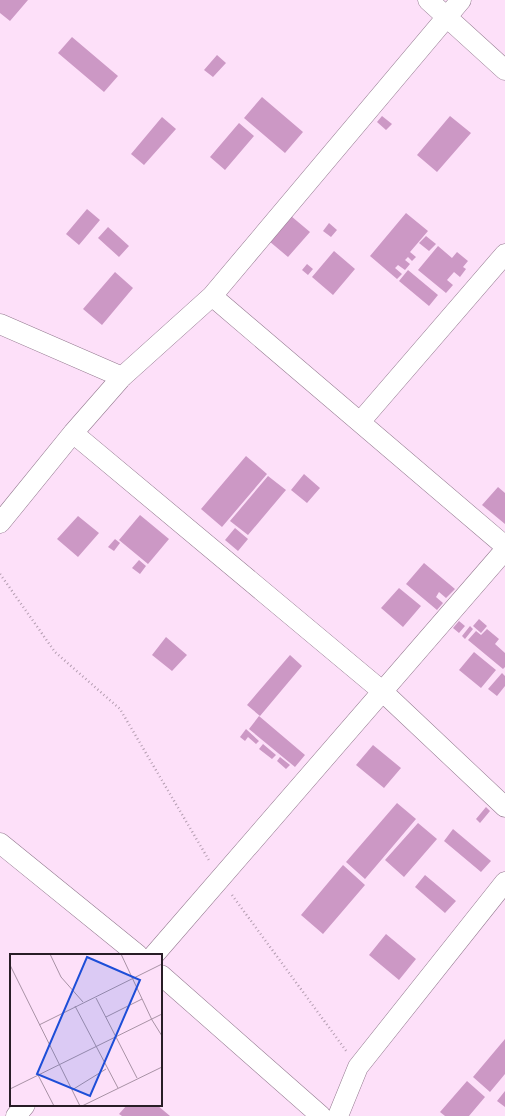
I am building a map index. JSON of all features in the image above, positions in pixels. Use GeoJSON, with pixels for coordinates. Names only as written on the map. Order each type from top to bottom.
{"type":"FeatureCollection","features":[{"type":"Feature","properties":{"kind":"street"},"geometry":{"type":"LineString","coordinates":[[428,0],[505,70]]}},
{"type":"Feature","properties":{"kind":"street"},"geometry":{"type":"LineString","coordinates":[[0,523],[122,377],[212,296],[461,0]]}},
{"type":"Feature","properties":{"kind":"street"},"geometry":{"type":"LineString","coordinates":[[360,422],[505,254]]}},
{"type":"Feature","properties":{"kind":"street"},"geometry":{"type":"LineString","coordinates":[[212,296],[505,546]]}},
{"type":"Feature","properties":{"kind":"street"},"geometry":{"type":"LineString","coordinates":[[0,324],[122,377]]}},
{"type":"Feature","properties":{"kind":"street"},"geometry":{"type":"LineString","coordinates":[[73,434],[382,691],[505,807]]}},
{"type":"Feature","properties":{"kind":"street"},"geometry":{"type":"LineString","coordinates":[[155,954],[505,550]]}},
{"type":"Feature","properties":{"kind":"street"},"geometry":{"type":"LineString","coordinates":[[0,843],[137,954]]}},
{"type":"Feature","properties":{"kind":"street"},"geometry":{"type":"LineString","coordinates":[[338,1116],[358,1067],[505,882]]}},
{"type":"Feature","properties":{"kind":"street"},"geometry":{"type":"LineString","coordinates":[[162,976],[321,1116]]}},
{"type":"Feature","properties":{"kind":"street"},"geometry":{"type":"LineString","coordinates":[[16,1116],[24,1106]]}},
{"type":"Feature","properties":{"kind":"path"},"geometry":{"type":"LineString","coordinates":[[0,574],[55,652],[120,709],[220,878],[358,1067]]}},
{"type":"Feature","properties":{"kind":"building"},"geometry":{"type":"Polygon","coordinates":[[[0,0],[28,0],[10,21],[0,13],[0,0]]]}},
{"type":"Feature","properties":{"kind":"building"},"geometry":{"type":"Polygon","coordinates":[[[72,37],[118,76],[104,92],[58,53],[72,37]]]}},
{"type":"Feature","properties":{"kind":"building"},"geometry":{"type":"Polygon","coordinates":[[[217,55],[226,63],[213,77],[204,70],[217,55]]]}},
{"type":"Feature","properties":{"kind":"building"},"geometry":{"type":"Polygon","coordinates":[[[262,97],[303,132],[285,153],[244,118],[262,97]]]}},
{"type":"Feature","properties":{"kind":"building"},"geometry":{"type":"Polygon","coordinates":[[[382,116],[392,124],[386,130],[377,122],[382,116]]]}},
{"type":"Feature","properties":{"kind":"building"},"geometry":{"type":"Polygon","coordinates":[[[450,116],[471,133],[437,172],[417,155],[450,116]]]}},
{"type":"Feature","properties":{"kind":"building"},"geometry":{"type":"Polygon","coordinates":[[[162,117],[176,129],[144,165],[131,154],[162,117]]]}},
{"type":"Feature","properties":{"kind":"building"},"geometry":{"type":"Polygon","coordinates":[[[239,123],[254,136],[225,170],[210,157],[239,123]]]}},
{"type":"Feature","properties":{"kind":"building"},"geometry":{"type":"Polygon","coordinates":[[[87,209],[100,220],[79,245],[66,234],[87,209]]]}},
{"type":"Feature","properties":{"kind":"building"},"geometry":{"type":"Polygon","coordinates":[[[406,213],[428,231],[410,252],[416,257],[412,261],[408,257],[405,260],[410,264],[405,270],[398,265],[395,268],[402,274],[397,279],[370,256],[406,213]]]}},
{"type":"Feature","properties":{"kind":"building"},"geometry":{"type":"Polygon","coordinates":[[[291,216],[310,232],[288,257],[269,241],[291,216]]]}},
{"type":"Feature","properties":{"kind":"building"},"geometry":{"type":"Polygon","coordinates":[[[329,223],[337,230],[331,237],[323,231],[329,223]]]}},
{"type":"Feature","properties":{"kind":"building"},"geometry":{"type":"Polygon","coordinates":[[[108,227],[129,246],[119,257],[98,238],[108,227]]]}},
{"type":"Feature","properties":{"kind":"building"},"geometry":{"type":"Polygon","coordinates":[[[426,236],[436,244],[429,251],[419,243],[426,236]]]}},
{"type":"Feature","properties":{"kind":"building"},"geometry":{"type":"Polygon","coordinates":[[[438,246],[452,258],[457,252],[468,261],[463,267],[466,269],[460,277],[454,272],[447,280],[453,285],[446,293],[418,270],[438,246]]]}},
{"type":"Feature","properties":{"kind":"building"},"geometry":{"type":"Polygon","coordinates":[[[334,251],[355,269],[333,295],[312,277],[334,251]]]}},
{"type":"Feature","properties":{"kind":"building"},"geometry":{"type":"Polygon","coordinates":[[[307,264],[313,269],[308,275],[302,270],[307,264]]]}},
{"type":"Feature","properties":{"kind":"building"},"geometry":{"type":"Polygon","coordinates":[[[408,270],[438,295],[429,306],[399,281],[408,270]]]}},
{"type":"Feature","properties":{"kind":"building"},"geometry":{"type":"Polygon","coordinates":[[[115,272],[133,288],[102,325],[83,309],[115,272]]]}},
{"type":"Feature","properties":{"kind":"building"},"geometry":{"type":"Polygon","coordinates":[[[246,456],[267,474],[222,527],[201,509],[246,456]]]}},
{"type":"Feature","properties":{"kind":"building"},"geometry":{"type":"Polygon","coordinates":[[[304,474],[320,488],[307,503],[291,490],[304,474]]]}},
{"type":"Feature","properties":{"kind":"building"},"geometry":{"type":"Polygon","coordinates":[[[268,476],[286,490],[248,535],[230,521],[268,476]]]}},
{"type":"Feature","properties":{"kind":"building"},"geometry":{"type":"Polygon","coordinates":[[[498,487],[505,493],[505,524],[482,505],[498,487]]]}},
{"type":"Feature","properties":{"kind":"building"},"geometry":{"type":"Polygon","coordinates":[[[140,515],[169,539],[148,564],[119,540],[140,515]]]}},
{"type":"Feature","properties":{"kind":"building"},"geometry":{"type":"Polygon","coordinates":[[[78,516],[99,533],[78,557],[57,539],[78,516]]]}},
{"type":"Feature","properties":{"kind":"building"},"geometry":{"type":"Polygon","coordinates":[[[235,528],[248,539],[238,551],[225,540],[235,528]]]}},
{"type":"Feature","properties":{"kind":"building"},"geometry":{"type":"Polygon","coordinates":[[[115,539],[120,543],[114,551],[108,547],[115,539]]]}},
{"type":"Feature","properties":{"kind":"building"},"geometry":{"type":"Polygon","coordinates":[[[139,560],[146,566],[140,574],[132,568],[139,560]]]}},
{"type":"Feature","properties":{"kind":"building"},"geometry":{"type":"Polygon","coordinates":[[[424,563],[455,589],[446,598],[439,592],[436,597],[443,603],[437,610],[406,584],[424,563]]]}},
{"type":"Feature","properties":{"kind":"building"},"geometry":{"type":"Polygon","coordinates":[[[399,588],[421,606],[403,627],[381,608],[399,588]]]}},
{"type":"Feature","properties":{"kind":"building"},"geometry":{"type":"Polygon","coordinates":[[[479,619],[487,626],[481,633],[473,626],[479,619]]]}},
{"type":"Feature","properties":{"kind":"building"},"geometry":{"type":"Polygon","coordinates":[[[459,621],[465,626],[459,633],[453,628],[459,621]]]}},
{"type":"Feature","properties":{"kind":"building"},"geometry":{"type":"Polygon","coordinates":[[[470,626],[473,629],[465,639],[462,636],[470,626]]]}},
{"type":"Feature","properties":{"kind":"building"},"geometry":{"type":"Polygon","coordinates":[[[487,629],[499,639],[495,644],[505,653],[505,667],[503,669],[468,640],[476,631],[481,635],[487,629]]]}},
{"type":"Feature","properties":{"kind":"building"},"geometry":{"type":"Polygon","coordinates":[[[166,637],[187,655],[172,671],[152,655],[166,637]]]}},
{"type":"Feature","properties":{"kind":"building"},"geometry":{"type":"Polygon","coordinates":[[[474,652],[496,670],[481,688],[459,670],[474,652]]]}},
{"type":"Feature","properties":{"kind":"building"},"geometry":{"type":"Polygon","coordinates":[[[290,655],[302,666],[260,716],[247,705],[290,655]]]}},
{"type":"Feature","properties":{"kind":"building"},"geometry":{"type":"Polygon","coordinates":[[[502,673],[505,676],[505,686],[497,696],[488,689],[502,673]]]}},
{"type":"Feature","properties":{"kind":"building"},"geometry":{"type":"Polygon","coordinates":[[[259,716],[305,755],[295,767],[249,729],[259,716]]]}},
{"type":"Feature","properties":{"kind":"building"},"geometry":{"type":"Polygon","coordinates":[[[246,729],[259,741],[256,744],[248,737],[245,741],[240,737],[246,729]]]}},
{"type":"Feature","properties":{"kind":"building"},"geometry":{"type":"Polygon","coordinates":[[[263,744],[276,755],[272,759],[259,749],[263,744]]]}},
{"type":"Feature","properties":{"kind":"building"},"geometry":{"type":"Polygon","coordinates":[[[373,745],[401,768],[384,788],[356,765],[373,745]]]}},
{"type":"Feature","properties":{"kind":"building"},"geometry":{"type":"Polygon","coordinates":[[[280,757],[290,765],[286,769],[277,761],[280,757]]]}},
{"type":"Feature","properties":{"kind":"building"},"geometry":{"type":"Polygon","coordinates":[[[397,803],[416,819],[365,879],[346,862],[397,803]]]}},
{"type":"Feature","properties":{"kind":"building"},"geometry":{"type":"Polygon","coordinates":[[[486,807],[490,811],[480,823],[476,819],[486,807]]]}},
{"type":"Feature","properties":{"kind":"building"},"geometry":{"type":"Polygon","coordinates":[[[418,823],[437,839],[404,877],[385,860],[418,823]]]}},
{"type":"Feature","properties":{"kind":"building"},"geometry":{"type":"Polygon","coordinates":[[[453,829],[491,861],[481,872],[444,841],[453,829]]]}},
{"type":"Feature","properties":{"kind":"building"},"geometry":{"type":"Polygon","coordinates":[[[343,865],[365,885],[323,934],[301,915],[343,865]]]}},
{"type":"Feature","properties":{"kind":"building"},"geometry":{"type":"Polygon","coordinates":[[[425,875],[456,901],[445,913],[415,887],[425,875]]]}},
{"type":"Feature","properties":{"kind":"building"},"geometry":{"type":"Polygon","coordinates":[[[386,934],[416,959],[399,980],[369,955],[386,934]]]}},
{"type":"Feature","properties":{"kind":"building"},"geometry":{"type":"Polygon","coordinates":[[[505,1039],[505,1074],[490,1092],[473,1077],[505,1039]]]}},
{"type":"Feature","properties":{"kind":"building"},"geometry":{"type":"Polygon","coordinates":[[[467,1081],[485,1097],[469,1116],[445,1116],[440,1112],[467,1081]]]}},
{"type":"Feature","properties":{"kind":"building"},"geometry":{"type":"Polygon","coordinates":[[[505,1091],[505,1107],[497,1101],[505,1091]]]}},
{"type":"Feature","properties":{"kind":"building"},"geometry":{"type":"Polygon","coordinates":[[[126,1106],[158,1106],[170,1116],[122,1116],[119,1114],[126,1106]]]}}]}
